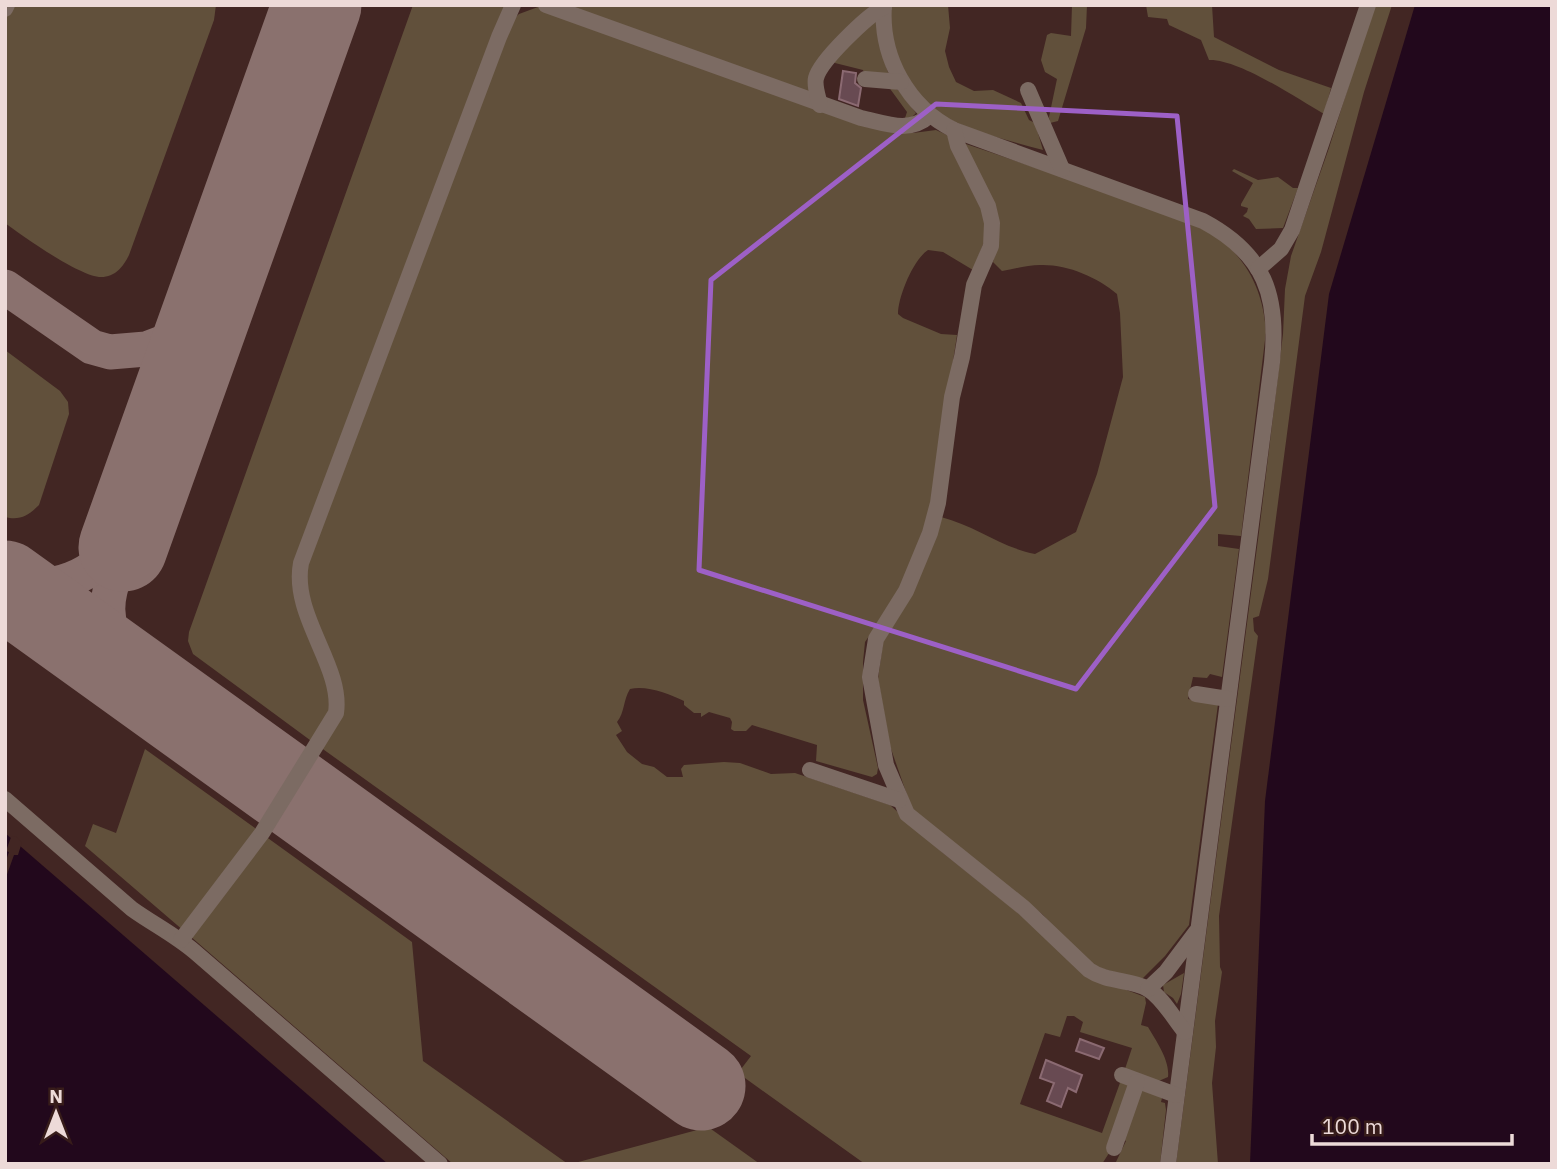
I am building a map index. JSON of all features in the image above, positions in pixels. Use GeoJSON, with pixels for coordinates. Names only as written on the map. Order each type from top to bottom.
{"type":"FeatureCollection","features":[{"type":"Feature","properties":{"kind":"lane"},"geometry":{"type":"LineString","coordinates":[[181,940],[262,833],[336,713],[335,692],[301,594],[301,562],[513,5]]}},
{"type":"Feature","properties":{"kind":"lane"},"geometry":{"type":"LineString","coordinates":[[546,5],[861,118],[901,127],[918,125],[929,116]]}},
{"type":"Feature","properties":{"kind":"lane"},"geometry":{"type":"LineString","coordinates":[[1258,269],[1281,249],[1292,230],[1368,5]]}},
{"type":"Feature","properties":{"kind":"lane"},"geometry":{"type":"LineString","coordinates":[[820,105],[815,79],[821,66],[871,14],[884,6],[885,37],[901,82],[929,116],[954,130],[1203,221],[1232,238],[1242,248],[1258,269],[1272,300],[1275,332],[1168,1164]]}},
{"type":"Feature","properties":{"kind":"lane"},"geometry":{"type":"LineString","coordinates":[[865,79],[901,82]]}},
{"type":"Feature","properties":{"kind":"lane"},"geometry":{"type":"LineString","coordinates":[[1028,90],[1062,169]]}},
{"type":"Feature","properties":{"kind":"lane"},"geometry":{"type":"LineString","coordinates":[[954,130],[958,146],[988,206],[992,238],[974,285],[962,357],[952,397],[938,503],[930,533],[906,591],[876,639],[873,652],[870,677],[886,765],[907,814],[1024,908],[1089,970],[1105,978],[1148,989],[1185,1032]]}},
{"type":"Feature","properties":{"kind":"lane"},"geometry":{"type":"LineString","coordinates":[[1196,694],[1227,698]]}},
{"type":"Feature","properties":{"kind":"lane"},"geometry":{"type":"LineString","coordinates":[[810,770],[899,800]]}},
{"type":"Feature","properties":{"kind":"lane"},"geometry":{"type":"LineString","coordinates":[[5,799],[132,909],[181,940],[440,1164]]}},
{"type":"Feature","properties":{"kind":"lane"},"geometry":{"type":"LineString","coordinates":[[1148,989],[1166,972],[1198,929]]}},
{"type":"Feature","properties":{"kind":"lane"},"geometry":{"type":"LineString","coordinates":[[1122,1075],[1176,1095]]}},
{"type":"Feature","properties":{"kind":"lane"},"geometry":{"type":"LineString","coordinates":[[1114,1149],[1137,1082]]}},
{"type":"Feature","properties":{"kind":"highlighted area"},"geometry":{"type":"Polygon","coordinates":[[[936,104],[1177,116],[1215,507],[1076,689],[699,570],[711,280],[936,104]]]}},
{"type":"Feature","properties":{"kind":"shaded area"},"geometry":{"type":"Polygon","coordinates":[[[11,5],[216,5],[214,20],[129,255],[121,267],[110,275],[101,277],[80,271],[5,223],[5,20],[11,5]]]}},
{"type":"Feature","properties":{"kind":"shaded area"},"geometry":{"type":"Polygon","coordinates":[[[413,5],[504,5],[505,8],[297,562],[333,706],[314,743],[193,654],[188,641],[189,632],[413,5]]]}},
{"type":"Feature","properties":{"kind":"shaded area"},"geometry":{"type":"Polygon","coordinates":[[[558,5],[871,5],[850,30],[812,97],[558,5]]]}},
{"type":"Feature","properties":{"kind":"shaded area"},"geometry":{"type":"Polygon","coordinates":[[[891,5],[948,5],[950,28],[945,51],[956,82],[974,91],[993,90],[1021,103],[1029,120],[1035,123],[1043,150],[966,127],[939,113],[926,102],[914,89],[898,57],[893,40],[891,5]]]}},
{"type":"Feature","properties":{"kind":"shaded area"},"geometry":{"type":"Polygon","coordinates":[[[1072,5],[1087,5],[1086,28],[1058,121],[1050,123],[1057,79],[1045,72],[1041,60],[1047,35],[1051,33],[1071,36],[1072,5]]]}},
{"type":"Feature","properties":{"kind":"shaded area"},"geometry":{"type":"Polygon","coordinates":[[[1146,5],[1212,5],[1214,37],[1279,70],[1331,88],[1324,114],[1251,72],[1221,61],[1209,60],[1201,40],[1169,25],[1167,19],[1148,17],[1146,5]]]}},
{"type":"Feature","properties":{"kind":"shaded area"},"geometry":{"type":"Polygon","coordinates":[[[1374,5],[1392,5],[1364,92],[1321,252],[1305,296],[1268,579],[1259,616],[1253,618],[1254,631],[1258,636],[1219,916],[1222,972],[1215,1021],[1216,1047],[1212,1083],[1218,1164],[1176,1164],[1259,532],[1283,334],[1285,289],[1291,256],[1329,148],[1374,5]]]}},
{"type":"Feature","properties":{"kind":"shaded area"},"geometry":{"type":"Polygon","coordinates":[[[1415,5],[1552,5],[1552,1164],[1250,1164],[1265,801],[1329,294],[1415,5]]]}},
{"type":"Feature","properties":{"kind":"shaded area"},"geometry":{"type":"Polygon","coordinates":[[[538,7],[825,111],[875,126],[913,133],[936,130],[947,135],[984,209],[984,242],[973,270],[943,252],[928,250],[912,270],[899,307],[898,314],[903,318],[941,334],[957,335],[932,500],[917,552],[903,587],[865,642],[863,700],[877,774],[872,777],[816,761],[817,745],[752,725],[746,731],[734,731],[731,729],[730,718],[709,712],[701,717],[701,713],[694,713],[684,705],[684,701],[651,689],[630,689],[617,722],[622,731],[616,735],[627,752],[642,764],[654,767],[667,777],[683,777],[681,769],[684,765],[740,763],[771,774],[795,773],[890,805],[943,853],[1095,978],[1145,997],[1141,1025],[1148,1027],[1162,1051],[1168,1077],[1154,1083],[1124,1072],[1132,1048],[1080,1032],[1083,1022],[1074,1016],[1067,1016],[1060,1037],[1045,1033],[1020,1104],[1102,1133],[1121,1080],[1131,1085],[1111,1150],[1102,1164],[865,1164],[738,1073],[751,1056],[320,747],[336,722],[307,603],[306,560],[510,22],[519,14],[538,7]]]}},
{"type":"Feature","properties":{"kind":"shaded area"},"geometry":{"type":"Polygon","coordinates":[[[876,17],[881,51],[889,75],[864,73],[863,70],[835,63],[832,60],[876,17]]]}},
{"type":"Feature","properties":{"kind":"shaded area"},"geometry":{"type":"Polygon","coordinates":[[[888,86],[898,90],[916,113],[910,119],[905,118],[907,112],[888,86]]]}},
{"type":"Feature","properties":{"kind":"shaded area"},"geometry":{"type":"Polygon","coordinates":[[[963,143],[1177,218],[1212,234],[1240,259],[1257,288],[1263,309],[1266,332],[1241,536],[1218,534],[1218,546],[1239,549],[1222,677],[1210,674],[1207,678],[1193,677],[1188,699],[1218,704],[1189,925],[1165,956],[1141,980],[1090,965],[1042,914],[914,815],[890,746],[878,679],[884,635],[941,517],[1010,547],[1035,554],[1076,532],[1097,474],[1123,377],[1117,294],[1091,277],[1071,269],[1040,265],[1002,271],[993,262],[997,247],[963,143]]]}},
{"type":"Feature","properties":{"kind":"shaded area"},"geometry":{"type":"Polygon","coordinates":[[[1234,169],[1258,180],[1278,177],[1293,188],[1298,188],[1283,228],[1256,229],[1249,219],[1243,216],[1248,208],[1241,204],[1253,183],[1232,171],[1234,169]]]}},
{"type":"Feature","properties":{"kind":"shaded area"},"geometry":{"type":"Polygon","coordinates":[[[5,350],[60,391],[68,402],[69,414],[39,505],[20,518],[5,517],[5,350]]]}},
{"type":"Feature","properties":{"kind":"shaded area"},"geometry":{"type":"Polygon","coordinates":[[[145,749],[259,831],[184,931],[85,846],[93,824],[116,833],[145,749]]]}},
{"type":"Feature","properties":{"kind":"shaded area"},"geometry":{"type":"Polygon","coordinates":[[[5,833],[388,1164],[5,1164],[5,833]]]}},
{"type":"Feature","properties":{"kind":"shaded area"},"geometry":{"type":"Polygon","coordinates":[[[265,836],[412,942],[423,1061],[568,1164],[453,1164],[190,936],[265,836]]]}},
{"type":"Feature","properties":{"kind":"shaded area"},"geometry":{"type":"Polygon","coordinates":[[[1184,973],[1177,1004],[1164,992],[1163,985],[1184,973]]]}},
{"type":"Feature","properties":{"kind":"shaded area"},"geometry":{"type":"Polygon","coordinates":[[[1140,1090],[1152,1092],[1165,1103],[1160,1164],[1115,1164],[1126,1141],[1121,1138],[1140,1090]]]}},
{"type":"Feature","properties":{"kind":"shaded area"},"geometry":{"type":"Polygon","coordinates":[[[711,1129],[760,1164],[571,1164],[697,1130],[711,1129]]]}},
{"type":"Feature","properties":{"kind":"pier"},"geometry":{"type":"Polygon","coordinates":[[[15,836],[22,842],[5,880],[5,863],[9,852],[6,851],[11,837],[15,836]]]}},
{"type":"Feature","properties":{"kind":"building"},"geometry":{"type":"Polygon","coordinates":[[[843,71],[856,73],[855,83],[861,88],[858,106],[839,99],[843,71]]]}},
{"type":"Feature","properties":{"kind":"building"},"geometry":{"type":"Polygon","coordinates":[[[1080,1039],[1104,1048],[1099,1059],[1076,1051],[1080,1039]]]}},
{"type":"Feature","properties":{"kind":"building"},"geometry":{"type":"Polygon","coordinates":[[[1046,1060],[1082,1075],[1076,1092],[1068,1088],[1061,1107],[1047,1101],[1054,1083],[1040,1078],[1046,1060]]]}},
{"type":"Feature","properties":{"kind":"taxiway"},"geometry":{"type":"LineString","coordinates":[[263,151],[264,141],[295,56],[299,38],[299,5]]}},
{"type":"Feature","properties":{"kind":"taxiway"},"geometry":{"type":"LineString","coordinates":[[5,287],[92,347],[110,352],[146,349],[167,341],[186,328],[206,301],[249,182],[259,165]]}},
{"type":"Feature","properties":{"kind":"taxiway"},"geometry":{"type":"LineString","coordinates":[[148,463],[168,410],[181,387]]}},
{"type":"Feature","properties":{"kind":"taxiway"},"geometry":{"type":"LineString","coordinates":[[159,444],[110,591],[108,612],[111,630],[118,647],[142,677],[251,761]]}},
{"type":"Feature","properties":{"kind":"taxiway"},"geometry":{"type":"LineString","coordinates":[[5,578],[39,585],[56,584],[71,579],[100,562],[122,536]]}},
{"type":"Feature","properties":{"kind":"runway"},"geometry":{"type":"LineString","coordinates":[[123,547],[317,5]]}},
{"type":"Feature","properties":{"kind":"runway"},"geometry":{"type":"LineString","coordinates":[[5,585],[701,1086]]}}]}
